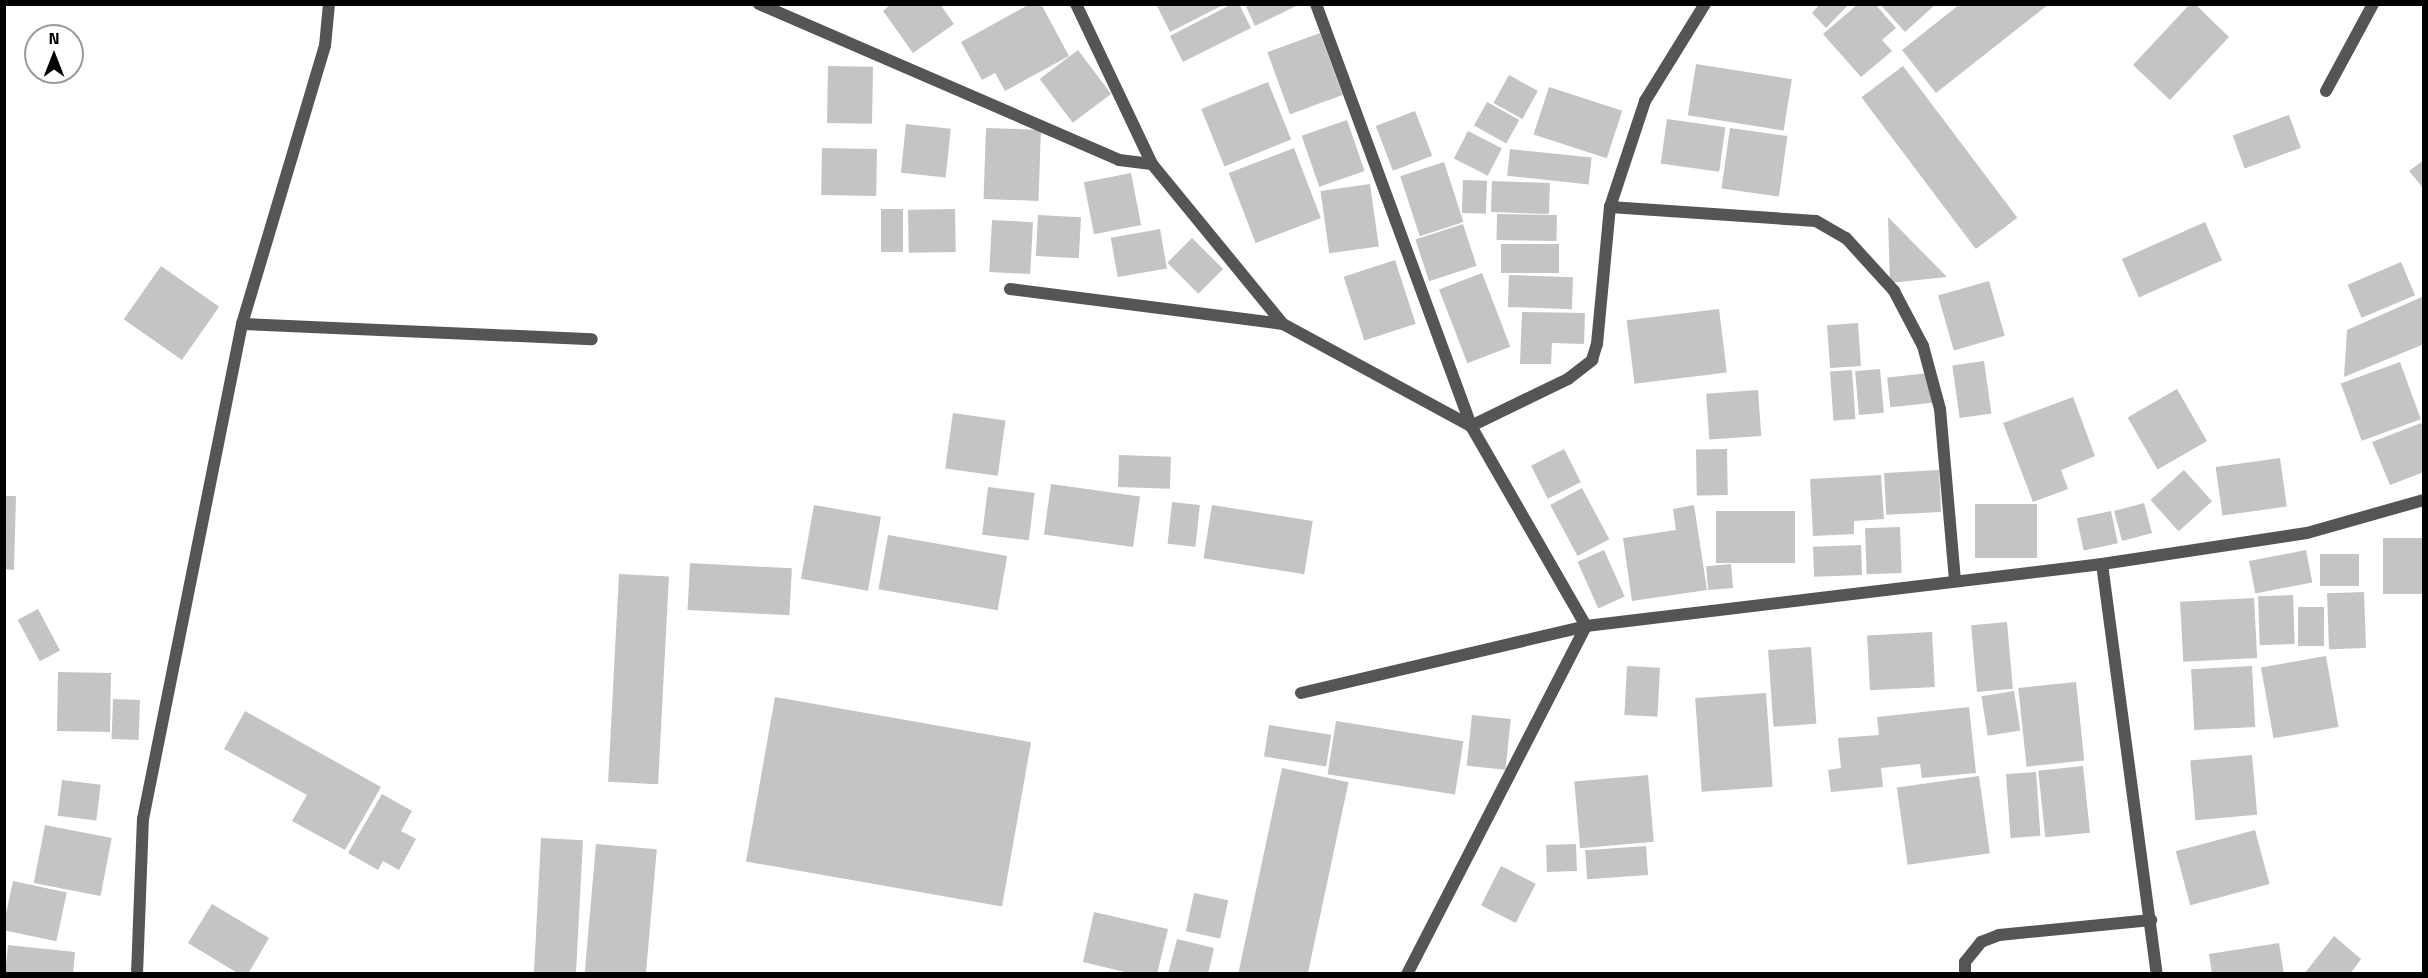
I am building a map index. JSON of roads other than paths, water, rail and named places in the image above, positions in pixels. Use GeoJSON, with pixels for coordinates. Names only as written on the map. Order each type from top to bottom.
{"type":"FeatureCollection","features":[{"type":"Feature","properties":{"kind":"street"},"geometry":{"type":"LineString","coordinates":[[137,974],[143,819],[242,324],[325,46],[329,4]]}},
{"type":"Feature","properties":{"kind":"street"},"geometry":{"type":"LineString","coordinates":[[759,4],[1119,160],[1152,164]]}},
{"type":"Feature","properties":{"kind":"street"},"geometry":{"type":"LineString","coordinates":[[1076,4],[1152,164],[1283,324]]}},
{"type":"Feature","properties":{"kind":"street"},"geometry":{"type":"LineString","coordinates":[[1316,4],[1471,426],[1586,626]]}},
{"type":"Feature","properties":{"kind":"street"},"geometry":{"type":"LineString","coordinates":[[1471,426],[1568,379],[1592,360],[1597,344],[1610,207],[1645,101],[1705,4]]}},
{"type":"Feature","properties":{"kind":"street"},"geometry":{"type":"LineString","coordinates":[[2326,91],[2373,4]]}},
{"type":"Feature","properties":{"kind":"street"},"geometry":{"type":"LineString","coordinates":[[1610,207],[1816,221],[1846,238],[1894,291],[1923,346],[1940,409],[1955,581]]}},
{"type":"Feature","properties":{"kind":"street"},"geometry":{"type":"LineString","coordinates":[[1010,289],[1283,324],[1471,426]]}},
{"type":"Feature","properties":{"kind":"street"},"geometry":{"type":"LineString","coordinates":[[242,324],[592,339]]}},
{"type":"Feature","properties":{"kind":"street"},"geometry":{"type":"LineString","coordinates":[[1302,693],[1586,626],[2102,564],[2307,533],[2424,500]]}},
{"type":"Feature","properties":{"kind":"street"},"geometry":{"type":"LineString","coordinates":[[2102,564],[2157,974]]}},
{"type":"Feature","properties":{"kind":"street"},"geometry":{"type":"LineString","coordinates":[[1407,974],[1586,626]]}},
{"type":"Feature","properties":{"kind":"street"},"geometry":{"type":"LineString","coordinates":[[1965,974],[1965,962],[1981,942],[2000,934],[2151,920]]}}]}
